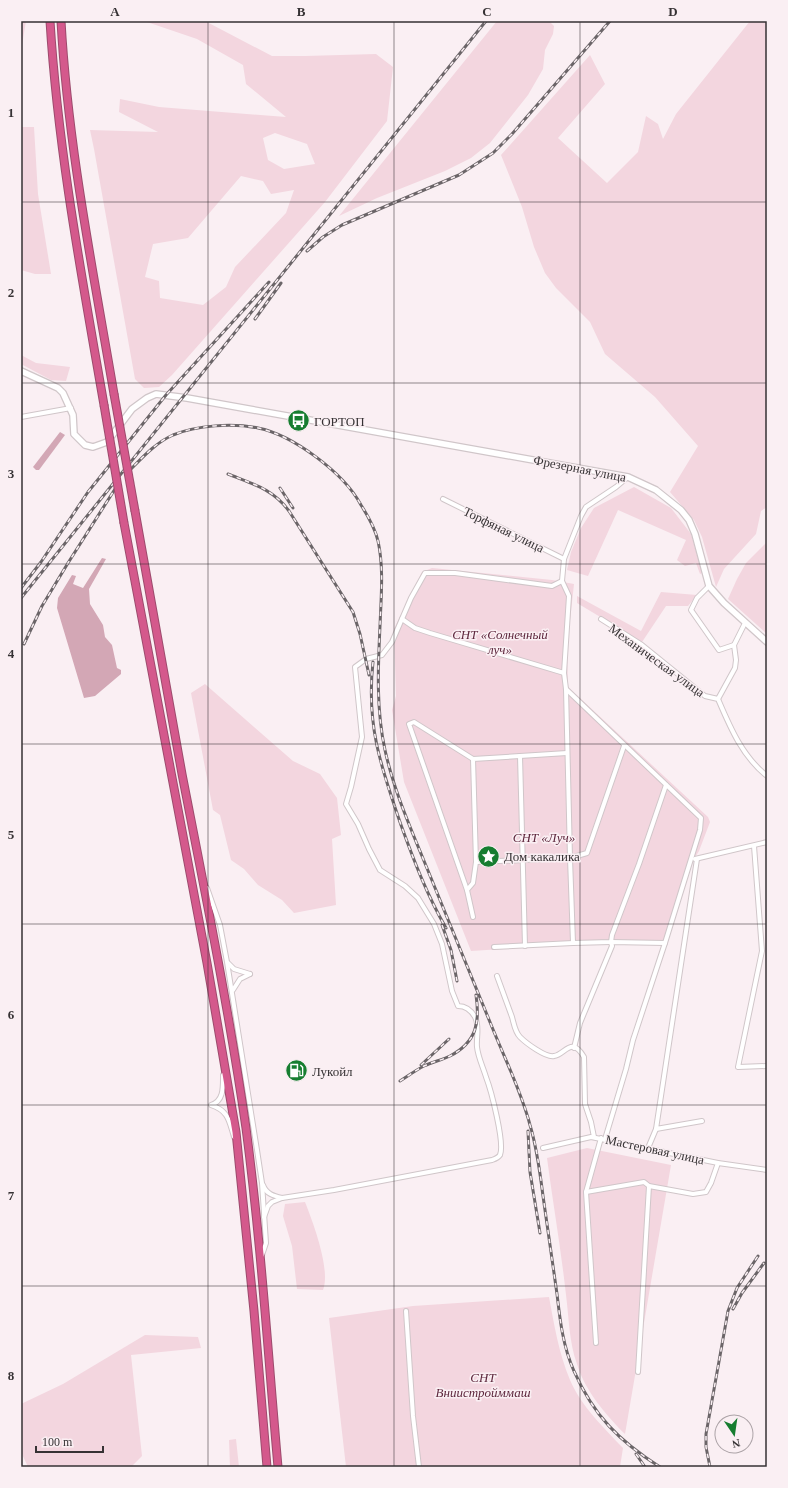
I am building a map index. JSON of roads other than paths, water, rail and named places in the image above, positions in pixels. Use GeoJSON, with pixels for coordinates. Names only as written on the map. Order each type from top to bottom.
{"type":"FeatureCollection","features":[{"type":"Feature","properties":{"kind":"highway"},"geometry":{"type":"LineString","coordinates":[[50,21],[55,88],[69,200],[124,523],[224,1057],[238,1152],[267,1467]]}},
{"type":"Feature","properties":{"kind":"highway"},"geometry":{"type":"LineString","coordinates":[[61,21],[72,143],[80,198],[134,511],[202,873],[240,1088],[261,1260],[278,1467]]}},
{"type":"Feature","properties":{"kind":"street"},"geometry":{"type":"LineString","coordinates":[[21,371],[58,388],[63,393],[71,408],[21,417]]}},
{"type":"Feature","properties":{"kind":"street","name":"Фрезерная улица"},"geometry":{"type":"LineString","coordinates":[[71,408],[74,434],[85,445],[93,447],[107,442],[132,409],[139,403],[156,394],[187,398],[628,477],[656,490],[669,499],[690,520],[709,586]]}},
{"type":"Feature","properties":{"kind":"street"},"geometry":{"type":"LineString","coordinates":[[572,942],[566,753],[566,689],[564,674],[569,596],[562,581],[564,559],[581,516],[586,508],[628,477]]}},
{"type":"Feature","properties":{"kind":"street","name":"Торфяная улица"},"geometry":{"type":"LineString","coordinates":[[443,499],[564,559]]}},
{"type":"Feature","properties":{"kind":"street"},"geometry":{"type":"LineString","coordinates":[[264,1217],[268,1206],[272,1202],[282,1198],[334,1190],[492,1160],[500,1154],[501,1142],[488,1084],[477,1047],[478,1034],[476,1018],[471,1011],[464,1006],[458,1006],[452,990],[442,944],[434,924],[418,898],[405,886],[380,870],[358,824],[346,804],[362,737],[356,667],[366,659],[382,655],[392,642],[411,598],[426,573],[455,574],[552,586],[562,581]]}},
{"type":"Feature","properties":{"kind":"street"},"geometry":{"type":"LineString","coordinates":[[734,645],[719,650],[691,610],[697,598],[709,586],[720,599],[767,642]]}},
{"type":"Feature","properties":{"kind":"street"},"geometry":{"type":"LineString","coordinates":[[402,619],[415,628],[564,674]]}},
{"type":"Feature","properties":{"kind":"street","name":"Механическая улица"},"geometry":{"type":"LineString","coordinates":[[601,619],[642,645],[705,696],[718,699],[731,730],[739,744],[758,768],[767,776]]}},
{"type":"Feature","properties":{"kind":"street"},"geometry":{"type":"LineString","coordinates":[[718,699],[735,668],[736,660],[734,645],[745,623]]}},
{"type":"Feature","properties":{"kind":"street"},"geometry":{"type":"LineString","coordinates":[[566,689],[701,818],[700,830],[633,1040],[626,1069],[586,1192],[596,1343]]}},
{"type":"Feature","properties":{"kind":"street"},"geometry":{"type":"LineString","coordinates":[[473,917],[467,890],[409,724],[414,722],[473,759],[566,753]]}},
{"type":"Feature","properties":{"kind":"street"},"geometry":{"type":"LineString","coordinates":[[476,862],[570,858],[587,853],[624,746]]}},
{"type":"Feature","properties":{"kind":"street"},"geometry":{"type":"LineString","coordinates":[[520,756],[525,946]]}},
{"type":"Feature","properties":{"kind":"street"},"geometry":{"type":"LineString","coordinates":[[467,890],[472,883],[476,862],[473,759]]}},
{"type":"Feature","properties":{"kind":"street"},"geometry":{"type":"LineString","coordinates":[[574,1048],[580,1023],[612,946],[612,935],[639,864],[666,785]]}},
{"type":"Feature","properties":{"kind":"street"},"geometry":{"type":"LineString","coordinates":[[690,861],[767,842]]}},
{"type":"Feature","properties":{"kind":"street"},"geometry":{"type":"LineString","coordinates":[[754,846],[762,951],[738,1067],[767,1066]]}},
{"type":"Feature","properties":{"kind":"street"},"geometry":{"type":"LineString","coordinates":[[648,1148],[656,1129],[697,859]]}},
{"type":"Feature","properties":{"kind":"street"},"geometry":{"type":"LineString","coordinates":[[202,873],[220,925],[232,990],[262,1183],[266,1243],[261,1260]]}},
{"type":"Feature","properties":{"kind":"street"},"geometry":{"type":"LineString","coordinates":[[494,947],[572,942],[665,943]]}},
{"type":"Feature","properties":{"kind":"street"},"geometry":{"type":"LineString","coordinates":[[227,962],[234,969],[250,974],[240,980],[232,990]]}},
{"type":"Feature","properties":{"kind":"street"},"geometry":{"type":"LineString","coordinates":[[497,976],[517,1032],[527,1044],[553,1057],[566,1048],[572,1047],[580,1050],[584,1057],[585,1104],[594,1137]]}},
{"type":"Feature","properties":{"kind":"street"},"geometry":{"type":"LineString","coordinates":[[224,1057],[222,1095],[218,1101],[211,1105],[222,1109],[228,1119],[238,1152]]}},
{"type":"Feature","properties":{"kind":"street"},"geometry":{"type":"LineString","coordinates":[[656,1129],[702,1121]]}},
{"type":"Feature","properties":{"kind":"street","name":"Мастеровая улица"},"geometry":{"type":"LineString","coordinates":[[543,1148],[594,1137],[718,1163],[767,1170]]}},
{"type":"Feature","properties":{"kind":"street"},"geometry":{"type":"LineString","coordinates":[[586,1192],[644,1182],[649,1186],[693,1194],[706,1192],[718,1163]]}},
{"type":"Feature","properties":{"kind":"street"},"geometry":{"type":"LineString","coordinates":[[262,1183],[264,1189],[269,1193],[282,1198]]}},
{"type":"Feature","properties":{"kind":"street"},"geometry":{"type":"LineString","coordinates":[[638,1372],[649,1186]]}},
{"type":"Feature","properties":{"kind":"street"},"geometry":{"type":"LineString","coordinates":[[406,1311],[412,1409],[419,1467]]}},
{"type":"Feature","properties":{"kind":"railway"},"geometry":{"type":"LineString","coordinates":[[21,598],[486,21]]}},
{"type":"Feature","properties":{"kind":"railway"},"geometry":{"type":"LineString","coordinates":[[307,251],[323,237],[342,225],[459,175],[493,153],[512,134],[610,21]]}},
{"type":"Feature","properties":{"kind":"railway"},"geometry":{"type":"LineString","coordinates":[[21,588],[41,562],[88,492],[166,395],[269,282]]}},
{"type":"Feature","properties":{"kind":"railway"},"geometry":{"type":"LineString","coordinates":[[255,319],[281,283]]}},
{"type":"Feature","properties":{"kind":"railway"},"geometry":{"type":"LineString","coordinates":[[128,472],[149,451],[160,442],[173,435],[204,427],[226,425],[248,426],[272,432],[286,438],[316,457],[343,480],[369,518],[377,536],[381,562],[382,583],[378,688],[380,719],[385,750],[392,777],[406,817],[526,1112],[538,1160],[561,1323],[570,1362],[590,1401],[609,1426],[632,1447],[660,1467]]}},
{"type":"Feature","properties":{"kind":"railway"},"geometry":{"type":"LineString","coordinates":[[228,474],[254,484],[269,492],[289,511],[353,612],[360,634],[369,675]]}},
{"type":"Feature","properties":{"kind":"railway"},"geometry":{"type":"LineString","coordinates":[[280,488],[293,508]]}},
{"type":"Feature","properties":{"kind":"railway"},"geometry":{"type":"LineString","coordinates":[[24,644],[42,606],[115,489]]}},
{"type":"Feature","properties":{"kind":"railway"},"geometry":{"type":"LineString","coordinates":[[373,662],[371,685],[374,726],[377,745],[387,784],[416,865],[446,928]]}},
{"type":"Feature","properties":{"kind":"railway"},"geometry":{"type":"LineString","coordinates":[[442,925],[451,950],[457,981]]}},
{"type":"Feature","properties":{"kind":"railway"},"geometry":{"type":"LineString","coordinates":[[400,1081],[424,1066],[450,1056],[466,1044],[471,1038],[477,1022],[476,995]]}},
{"type":"Feature","properties":{"kind":"railway"},"geometry":{"type":"LineString","coordinates":[[421,1065],[449,1039]]}},
{"type":"Feature","properties":{"kind":"railway"},"geometry":{"type":"LineString","coordinates":[[528,1131],[530,1172],[540,1233]]}},
{"type":"Feature","properties":{"kind":"railway"},"geometry":{"type":"LineString","coordinates":[[710,1467],[706,1447],[706,1434],[728,1311],[737,1288],[758,1256]]}},
{"type":"Feature","properties":{"kind":"railway"},"geometry":{"type":"LineString","coordinates":[[733,1309],[742,1293],[764,1263]]}},
{"type":"Feature","properties":{"kind":"railway"},"geometry":{"type":"LineString","coordinates":[[636,1454],[645,1467]]}},
{"type":"Feature","properties":{"kind":"place","name":"ГОРТОП"},"geometry":{"type":"Point","coordinates":[299,421]}},
{"type":"Feature","properties":{"kind":"place","name":"Дом какалика"},"geometry":{"type":"Point","coordinates":[489,856]}},
{"type":"Feature","properties":{"kind":"place","name":"Лукойл"},"geometry":{"type":"Point","coordinates":[296,1071]}},
{"type":"Feature","properties":{"kind":"park label","name":"СНТ «Солнечный луч»"},"geometry":{"type":"Point","coordinates":[500,642]}},
{"type":"Feature","properties":{"kind":"park label","name":"СНТ «Луч»"},"geometry":{"type":"Point","coordinates":[544,837]}},
{"type":"Feature","properties":{"kind":"park label","name":"СНТ Вниистройммаш"},"geometry":{"type":"Point","coordinates":[483,1384]}}]}
